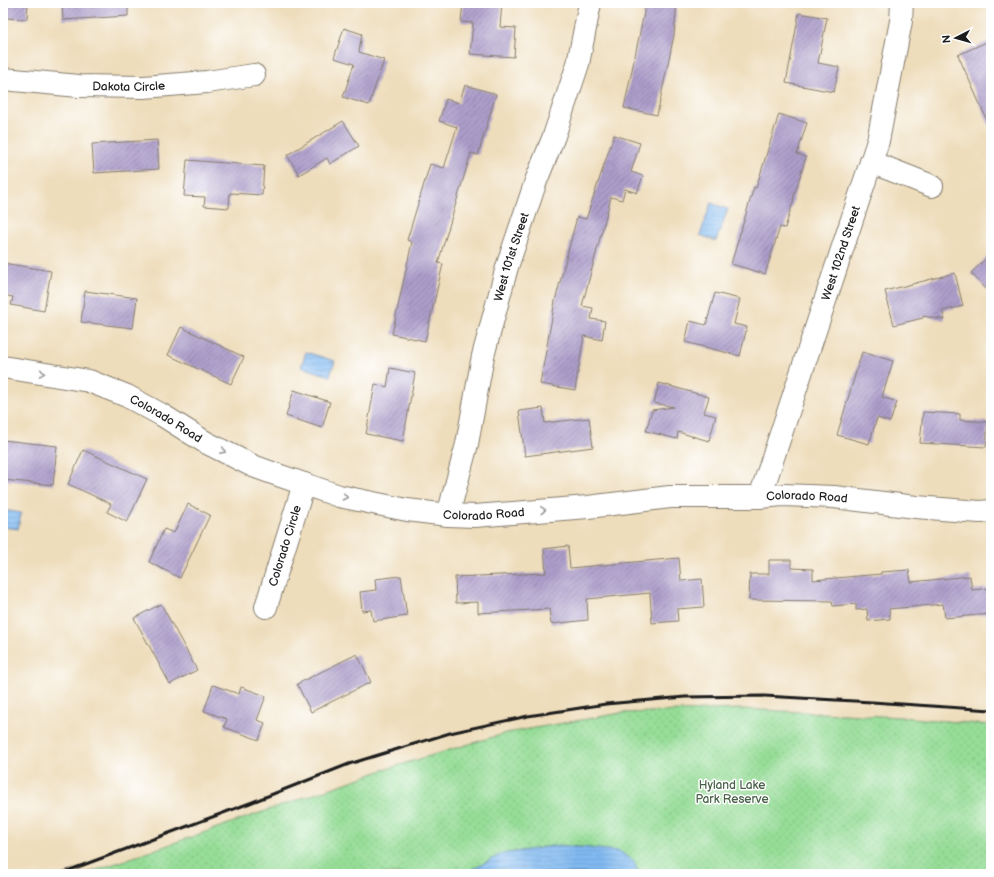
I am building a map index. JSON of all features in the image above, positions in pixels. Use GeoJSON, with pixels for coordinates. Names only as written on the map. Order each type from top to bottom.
{"type":"FeatureCollection","features":[{"type":"Feature","properties":{"kind":"street","name":"West 101st Street"},"geometry":{"type":"LineString","coordinates":[[448,515],[467,444],[483,356],[507,267],[578,64],[590,3]]}},
{"type":"Feature","properties":{"kind":"street","name":"West 102nd Street"},"geometry":{"type":"LineString","coordinates":[[760,497],[878,141],[901,21],[902,3]]}},
{"type":"Feature","properties":{"kind":"street","name":"Dakota Circle"},"geometry":{"type":"LineString","coordinates":[[3,79],[80,86],[144,87],[207,82],[254,76]]}},
{"type":"Feature","properties":{"kind":"street"},"geometry":{"type":"LineString","coordinates":[[871,162],[932,186]]}},
{"type":"Feature","properties":{"kind":"street","name":"Colorado Road"},"geometry":{"type":"LineString","coordinates":[[3,367],[89,381],[127,396],[162,415],[205,442],[253,466],[339,496],[407,510],[448,515],[475,516],[588,507],[670,497],[760,497],[783,495],[834,496],[916,507],[980,512],[991,511]]}},
{"type":"Feature","properties":{"kind":"street","name":"Colorado Circle"},"geometry":{"type":"LineString","coordinates":[[266,607],[304,484]]}},
{"type":"Feature","properties":{"kind":"green space","name":"Hyland Lake Park Reserve"},"geometry":{"type":"Polygon","coordinates":[[[742,709],[901,717],[991,725],[991,874],[85,874],[383,770],[506,733],[621,713],[742,709]]]}},
{"type":"Feature","properties":{"kind":"water"},"geometry":{"type":"Polygon","coordinates":[[[711,203],[728,209],[716,241],[700,235],[711,203]]]}},
{"type":"Feature","properties":{"kind":"water"},"geometry":{"type":"Polygon","coordinates":[[[306,352],[335,361],[330,376],[301,367],[306,352]]]}},
{"type":"Feature","properties":{"kind":"water"},"geometry":{"type":"Polygon","coordinates":[[[3,510],[21,513],[18,529],[3,527],[3,510]]]}},
{"type":"Feature","properties":{"kind":"water"},"geometry":{"type":"Polygon","coordinates":[[[559,845],[619,851],[634,861],[639,874],[464,874],[501,854],[559,845]]]}},
{"type":"Feature","properties":{"kind":"building"},"geometry":{"type":"Polygon","coordinates":[[[3,3],[28,3],[27,19],[3,18],[3,3]]]}},
{"type":"Feature","properties":{"kind":"building"},"geometry":{"type":"Polygon","coordinates":[[[62,3],[128,3],[128,16],[63,20],[62,3]]]}},
{"type":"Feature","properties":{"kind":"building"},"geometry":{"type":"Polygon","coordinates":[[[463,3],[502,3],[500,27],[516,28],[514,57],[470,54],[473,23],[461,22],[463,3]]]}},
{"type":"Feature","properties":{"kind":"building"},"geometry":{"type":"Polygon","coordinates":[[[644,3],[677,3],[674,35],[657,115],[624,108],[644,13],[644,3]]]}},
{"type":"Feature","properties":{"kind":"building"},"geometry":{"type":"Polygon","coordinates":[[[799,13],[827,18],[818,63],[839,67],[834,92],[786,83],[799,13]]]}},
{"type":"Feature","properties":{"kind":"building"},"geometry":{"type":"Polygon","coordinates":[[[344,28],[362,34],[359,52],[384,60],[369,105],[343,97],[354,64],[334,58],[344,28]]]}},
{"type":"Feature","properties":{"kind":"building"},"geometry":{"type":"Polygon","coordinates":[[[991,40],[991,129],[958,55],[991,40]]]}},
{"type":"Feature","properties":{"kind":"building"},"geometry":{"type":"Polygon","coordinates":[[[465,85],[496,94],[478,155],[471,153],[438,263],[443,264],[425,341],[392,334],[412,242],[407,240],[430,164],[444,168],[457,127],[439,121],[446,99],[459,103],[465,85]]]}},
{"type":"Feature","properties":{"kind":"building"},"geometry":{"type":"Polygon","coordinates":[[[779,114],[807,123],[797,154],[806,157],[785,228],[780,227],[765,274],[731,264],[754,187],[756,188],[779,114]]]}},
{"type":"Feature","properties":{"kind":"building"},"geometry":{"type":"Polygon","coordinates":[[[343,121],[359,146],[330,164],[327,158],[299,175],[287,155],[343,121]]]}},
{"type":"Feature","properties":{"kind":"building"},"geometry":{"type":"Polygon","coordinates":[[[614,135],[640,143],[631,172],[643,176],[637,193],[625,189],[622,200],[611,197],[582,306],[593,308],[591,319],[605,321],[602,340],[584,336],[575,390],[540,384],[555,301],[577,217],[586,219],[614,135]]]}},
{"type":"Feature","properties":{"kind":"building"},"geometry":{"type":"Polygon","coordinates":[[[157,140],[159,169],[94,173],[92,144],[157,140]]]}},
{"type":"Feature","properties":{"kind":"building"},"geometry":{"type":"Polygon","coordinates":[[[187,160],[264,166],[262,195],[230,193],[229,208],[204,206],[205,197],[184,196],[187,160]]]}},
{"type":"Feature","properties":{"kind":"building"},"geometry":{"type":"Polygon","coordinates":[[[991,253],[991,294],[971,273],[991,253]]]}},
{"type":"Feature","properties":{"kind":"building"},"geometry":{"type":"Polygon","coordinates":[[[3,263],[51,271],[44,311],[11,305],[13,297],[3,295],[3,263]]]}},
{"type":"Feature","properties":{"kind":"building"},"geometry":{"type":"Polygon","coordinates":[[[955,273],[963,306],[942,311],[945,320],[923,316],[923,318],[894,325],[885,291],[955,273]]]}},
{"type":"Feature","properties":{"kind":"building"},"geometry":{"type":"Polygon","coordinates":[[[85,291],[137,298],[133,328],[81,322],[85,291]]]}},
{"type":"Feature","properties":{"kind":"building"},"geometry":{"type":"Polygon","coordinates":[[[715,293],[740,299],[734,324],[747,327],[740,356],[685,342],[690,321],[706,325],[715,293]]]}},
{"type":"Feature","properties":{"kind":"building"},"geometry":{"type":"Polygon","coordinates":[[[181,327],[244,357],[231,384],[168,355],[181,327]]]}},
{"type":"Feature","properties":{"kind":"building"},"geometry":{"type":"Polygon","coordinates":[[[862,352],[893,361],[882,397],[897,402],[890,422],[877,418],[869,444],[837,435],[862,352]]]}},
{"type":"Feature","properties":{"kind":"building"},"geometry":{"type":"Polygon","coordinates":[[[390,368],[415,373],[403,441],[366,434],[375,384],[387,387],[390,368]]]}},
{"type":"Feature","properties":{"kind":"building"},"geometry":{"type":"Polygon","coordinates":[[[659,383],[709,397],[704,413],[716,416],[709,441],[678,432],[677,439],[646,431],[652,410],[674,407],[654,403],[659,383]]]}},
{"type":"Feature","properties":{"kind":"building"},"geometry":{"type":"Polygon","coordinates":[[[294,390],[330,402],[322,428],[286,416],[294,390]]]}},
{"type":"Feature","properties":{"kind":"building"},"geometry":{"type":"Polygon","coordinates":[[[543,408],[545,423],[589,418],[593,447],[525,456],[519,411],[543,408]]]}},
{"type":"Feature","properties":{"kind":"building"},"geometry":{"type":"Polygon","coordinates":[[[923,412],[960,414],[960,420],[988,422],[986,447],[920,443],[923,412]]]}},
{"type":"Feature","properties":{"kind":"building"},"geometry":{"type":"Polygon","coordinates":[[[3,440],[57,446],[53,485],[3,480],[3,440]]]}},
{"type":"Feature","properties":{"kind":"building"},"geometry":{"type":"Polygon","coordinates":[[[83,450],[147,479],[127,522],[107,512],[111,504],[68,484],[83,450]]]}},
{"type":"Feature","properties":{"kind":"building"},"geometry":{"type":"Polygon","coordinates":[[[188,504],[210,515],[180,578],[149,562],[164,529],[174,533],[188,504]]]}},
{"type":"Feature","properties":{"kind":"building"},"geometry":{"type":"Polygon","coordinates":[[[568,546],[570,568],[679,558],[681,581],[702,579],[704,607],[677,609],[678,621],[652,623],[650,593],[587,599],[588,620],[551,624],[549,609],[478,613],[478,602],[456,603],[455,577],[546,573],[544,549],[568,546]]]}},
{"type":"Feature","properties":{"kind":"building"},"geometry":{"type":"Polygon","coordinates":[[[769,560],[791,560],[791,568],[813,569],[813,580],[909,570],[911,582],[970,576],[972,590],[991,588],[991,614],[945,618],[943,604],[889,609],[890,619],[868,621],[867,609],[856,610],[856,604],[833,606],[832,601],[749,600],[750,574],[769,574],[769,560]]]}},
{"type":"Feature","properties":{"kind":"building"},"geometry":{"type":"Polygon","coordinates":[[[401,576],[407,616],[373,621],[371,610],[362,611],[360,592],[376,590],[375,579],[401,576]]]}},
{"type":"Feature","properties":{"kind":"building"},"geometry":{"type":"Polygon","coordinates":[[[161,604],[197,670],[170,684],[134,618],[161,604]]]}},
{"type":"Feature","properties":{"kind":"building"},"geometry":{"type":"Polygon","coordinates":[[[357,654],[371,682],[311,712],[297,684],[357,654]]]}},
{"type":"Feature","properties":{"kind":"building"},"geometry":{"type":"Polygon","coordinates":[[[213,685],[239,694],[241,687],[266,696],[257,720],[265,723],[259,740],[224,727],[227,719],[204,711],[213,685]]]}},
{"type":"Feature","properties":{"kind":"railway"},"geometry":{"type":"LineString","coordinates":[[59,874],[250,803],[349,764],[450,733],[528,716],[606,704],[685,697],[764,696],[991,710]]}}]}
